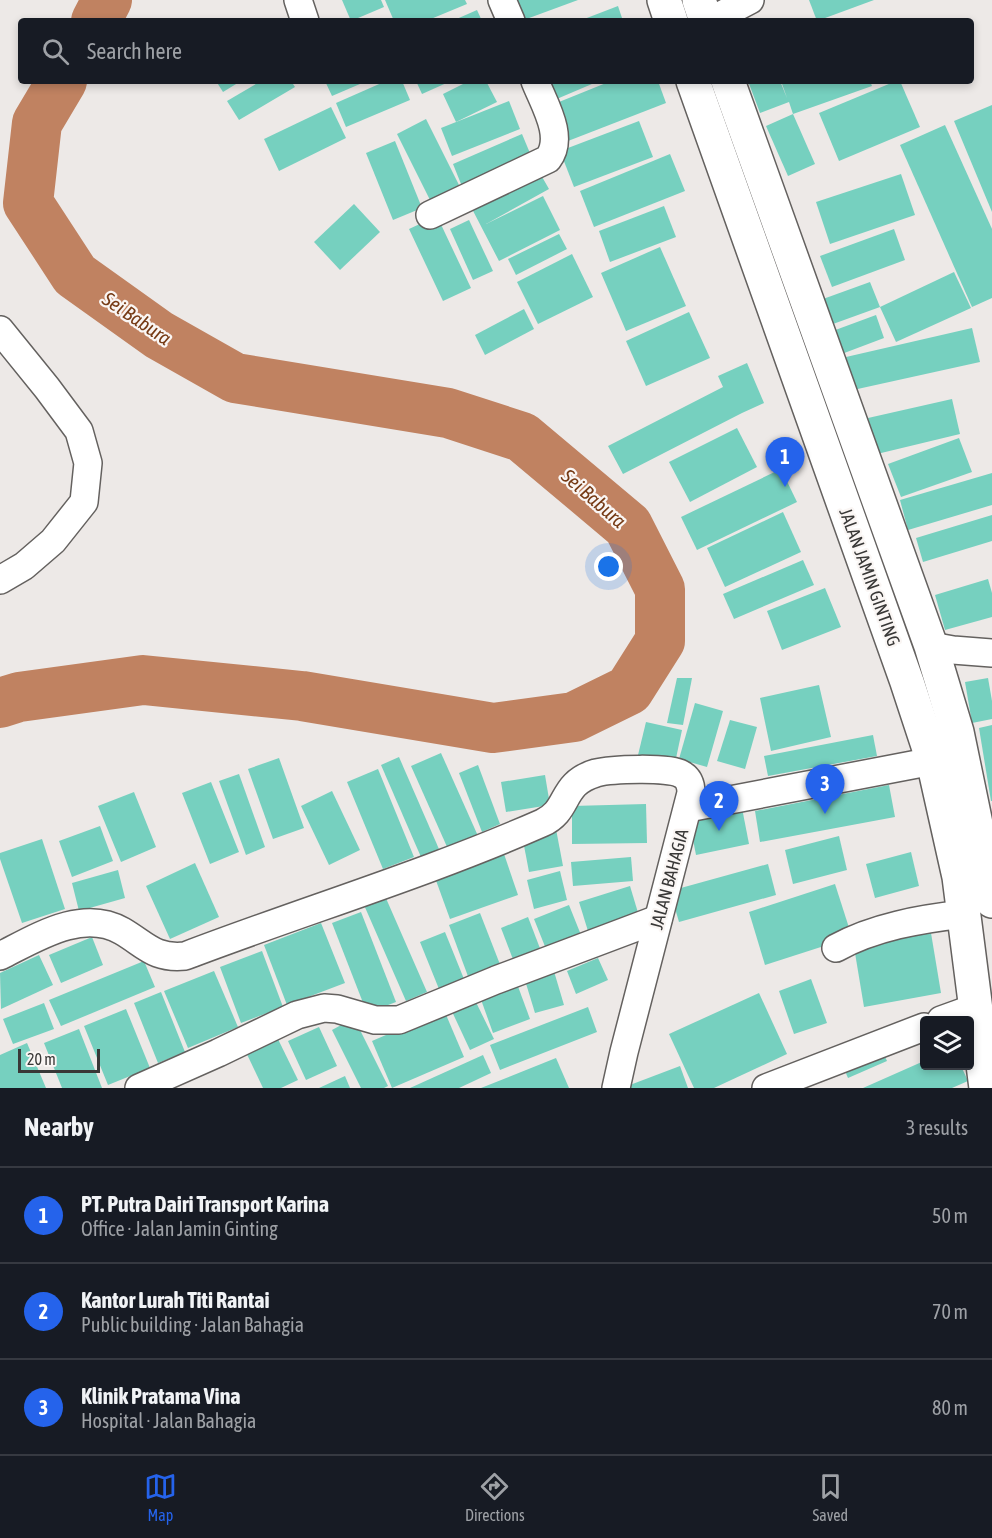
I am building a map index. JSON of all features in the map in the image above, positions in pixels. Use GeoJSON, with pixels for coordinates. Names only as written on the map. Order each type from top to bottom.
{"type":"FeatureCollection","features":[{"type":"Feature","properties":{"kind":"main road"},"geometry":{"type":"LineString","coordinates":[[664,0],[670,18]]}},
{"type":"Feature","properties":{"kind":"main road"},"geometry":{"type":"LineString","coordinates":[[699,0],[707,18]]}},
{"type":"Feature","properties":{"kind":"main road","name":"JALAN JAMIN GINTING"},"geometry":{"type":"LineString","coordinates":[[694,84],[907,682],[933,761],[959,878],[978,908]]}},
{"type":"Feature","properties":{"kind":"main road","name":"JALAN JAMIN GINTING"},"geometry":{"type":"LineString","coordinates":[[729,84],[931,646],[957,732],[978,908],[976,1007],[986,1088]]}},
{"type":"Feature","properties":{"kind":"street"},"geometry":{"type":"LineString","coordinates":[[298,0],[304,18]]}},
{"type":"Feature","properties":{"kind":"street"},"geometry":{"type":"LineString","coordinates":[[502,0],[510,18]]}},
{"type":"Feature","properties":{"kind":"street"},"geometry":{"type":"LineString","coordinates":[[714,18],[750,0]]}},
{"type":"Feature","properties":{"kind":"street"},"geometry":{"type":"LineString","coordinates":[[430,216],[548,159],[554,152],[556,143],[552,124],[536,84]]}},
{"type":"Feature","properties":{"kind":"street"},"geometry":{"type":"LineString","coordinates":[[0,330],[79,431],[88,464],[84,502],[53,541],[24,566],[0,580]]}},
{"type":"Feature","properties":{"kind":"street"},"geometry":{"type":"LineString","coordinates":[[931,646],[992,653]]}},
{"type":"Feature","properties":{"kind":"street","name":"JALAN BAHAGIA"},"geometry":{"type":"LineString","coordinates":[[616,1088],[688,808],[933,761]]}},
{"type":"Feature","properties":{"kind":"street"},"geometry":{"type":"LineString","coordinates":[[0,956],[50,931],[86,923],[112,926],[159,955],[185,956],[441,863],[543,823],[559,811],[570,789],[581,780],[597,773],[670,770],[677,772],[690,782],[692,793],[688,808]]}},
{"type":"Feature","properties":{"kind":"street"},"geometry":{"type":"LineString","coordinates":[[836,948],[865,934],[978,908]]}},
{"type":"Feature","properties":{"kind":"street"},"geometry":{"type":"LineString","coordinates":[[140,1088],[297,1015],[324,1008],[337,1009],[375,1020],[399,1020],[496,980],[658,919]]}},
{"type":"Feature","properties":{"kind":"street"},"geometry":{"type":"LineString","coordinates":[[951,1016],[976,1007]]}},
{"type":"Feature","properties":{"kind":"street"},"geometry":{"type":"LineString","coordinates":[[766,1088],[920,1029]]}},
{"type":"Feature","properties":{"kind":"building"},"geometry":{"type":"Polygon","coordinates":[[[342,0],[381,0],[384,7],[358,18],[350,18],[342,0]]]}},
{"type":"Feature","properties":{"kind":"building"},"geometry":{"type":"Polygon","coordinates":[[[385,0],[465,0],[467,4],[433,18],[393,18],[385,0]]]}},
{"type":"Feature","properties":{"kind":"building"},"geometry":{"type":"Polygon","coordinates":[[[513,0],[578,0],[529,18],[520,18],[513,0]]]}},
{"type":"Feature","properties":{"kind":"building"},"geometry":{"type":"Polygon","coordinates":[[[809,0],[874,0],[825,18],[816,18],[809,0]]]}},
{"type":"Feature","properties":{"kind":"building"},"geometry":{"type":"Polygon","coordinates":[[[618,6],[622,18],[587,18],[618,6]]]}},
{"type":"Feature","properties":{"kind":"building"},"geometry":{"type":"Polygon","coordinates":[[[477,10],[481,18],[459,18],[477,10]]]}},
{"type":"Feature","properties":{"kind":"building"},"geometry":{"type":"Polygon","coordinates":[[[218,84],[236,84],[223,92],[218,84]]]}},
{"type":"Feature","properties":{"kind":"building"},"geometry":{"type":"Polygon","coordinates":[[[256,84],[293,84],[295,87],[239,120],[227,101],[256,84]]]}},
{"type":"Feature","properties":{"kind":"building"},"geometry":{"type":"Polygon","coordinates":[[[326,84],[360,84],[332,96],[326,84]]]}},
{"type":"Feature","properties":{"kind":"building"},"geometry":{"type":"Polygon","coordinates":[[[379,84],[403,84],[410,100],[346,127],[336,103],[379,84]]]}},
{"type":"Feature","properties":{"kind":"building"},"geometry":{"type":"Polygon","coordinates":[[[417,84],[444,84],[422,94],[417,84]]]}},
{"type":"Feature","properties":{"kind":"building"},"geometry":{"type":"Polygon","coordinates":[[[463,84],[488,84],[497,102],[456,122],[443,94],[463,84]]]}},
{"type":"Feature","properties":{"kind":"building"},"geometry":{"type":"Polygon","coordinates":[[[545,84],[592,84],[552,101],[545,84]]]}},
{"type":"Feature","properties":{"kind":"building"},"geometry":{"type":"Polygon","coordinates":[[[604,84],[659,84],[666,103],[568,141],[554,104],[604,84]]]}},
{"type":"Feature","properties":{"kind":"building"},"geometry":{"type":"Polygon","coordinates":[[[749,84],[781,84],[787,98],[782,84],[871,84],[872,86],[793,114],[789,102],[760,113],[749,84]]]}},
{"type":"Feature","properties":{"kind":"building"},"geometry":{"type":"Polygon","coordinates":[[[889,84],[901,84],[920,127],[839,161],[819,113],[889,84]]]}},
{"type":"Feature","properties":{"kind":"building"},"geometry":{"type":"Polygon","coordinates":[[[509,101],[520,129],[452,156],[441,128],[509,101]]]}},
{"type":"Feature","properties":{"kind":"building"},"geometry":{"type":"Polygon","coordinates":[[[992,105],[992,212],[954,121],[992,105]]]}},
{"type":"Feature","properties":{"kind":"building"},"geometry":{"type":"Polygon","coordinates":[[[331,107],[346,138],[279,171],[264,139],[331,107]]]}},
{"type":"Feature","properties":{"kind":"building"},"geometry":{"type":"Polygon","coordinates":[[[793,114],[815,164],[788,176],[766,126],[793,114]]]}},
{"type":"Feature","properties":{"kind":"building"},"geometry":{"type":"Polygon","coordinates":[[[426,119],[462,191],[433,206],[397,134],[426,119]]]}},
{"type":"Feature","properties":{"kind":"building"},"geometry":{"type":"Polygon","coordinates":[[[639,121],[653,157],[574,187],[560,151],[639,121]]]}},
{"type":"Feature","properties":{"kind":"building"},"geometry":{"type":"Polygon","coordinates":[[[945,125],[992,229],[992,298],[972,307],[900,145],[945,125]]]}},
{"type":"Feature","properties":{"kind":"building"},"geometry":{"type":"Polygon","coordinates":[[[522,134],[532,158],[463,189],[453,164],[522,134]]]}},
{"type":"Feature","properties":{"kind":"building"},"geometry":{"type":"Polygon","coordinates":[[[395,141],[422,208],[393,220],[366,153],[395,141]]]}},
{"type":"Feature","properties":{"kind":"building"},"geometry":{"type":"Polygon","coordinates":[[[670,154],[685,191],[594,227],[580,191],[670,154]]]}},
{"type":"Feature","properties":{"kind":"building"},"geometry":{"type":"Polygon","coordinates":[[[537,168],[549,189],[486,224],[543,196],[560,230],[499,261],[470,205],[537,168]]]}},
{"type":"Feature","properties":{"kind":"building"},"geometry":{"type":"Polygon","coordinates":[[[901,174],[915,215],[830,244],[816,202],[901,174]]]}},
{"type":"Feature","properties":{"kind":"building"},"geometry":{"type":"Polygon","coordinates":[[[354,204],[380,232],[340,270],[314,242],[354,204]]]}},
{"type":"Feature","properties":{"kind":"building"},"geometry":{"type":"Polygon","coordinates":[[[664,206],[676,237],[610,262],[599,231],[664,206]]]}},
{"type":"Feature","properties":{"kind":"building"},"geometry":{"type":"Polygon","coordinates":[[[437,216],[471,288],[443,301],[409,229],[437,216]]]}},
{"type":"Feature","properties":{"kind":"building"},"geometry":{"type":"Polygon","coordinates":[[[469,220],[493,271],[473,280],[450,229],[469,220]]]}},
{"type":"Feature","properties":{"kind":"building"},"geometry":{"type":"Polygon","coordinates":[[[894,229],[905,260],[832,287],[820,256],[894,229]]]}},
{"type":"Feature","properties":{"kind":"building"},"geometry":{"type":"Polygon","coordinates":[[[559,234],[567,249],[516,275],[508,259],[559,234]]]}},
{"type":"Feature","properties":{"kind":"building"},"geometry":{"type":"Polygon","coordinates":[[[660,247],[686,306],[626,331],[601,273],[660,247]]]}},
{"type":"Feature","properties":{"kind":"building"},"geometry":{"type":"Polygon","coordinates":[[[572,254],[593,297],[538,324],[517,282],[572,254]]]}},
{"type":"Feature","properties":{"kind":"building"},"geometry":{"type":"Polygon","coordinates":[[[954,272],[971,308],[896,342],[880,307],[954,272]]]}},
{"type":"Feature","properties":{"kind":"building"},"geometry":{"type":"Polygon","coordinates":[[[870,282],[880,307],[833,324],[823,299],[870,282]]]}},
{"type":"Feature","properties":{"kind":"building"},"geometry":{"type":"Polygon","coordinates":[[[524,309],[534,329],[485,355],[475,335],[524,309]]]}},
{"type":"Feature","properties":{"kind":"building"},"geometry":{"type":"Polygon","coordinates":[[[689,312],[710,358],[646,386],[626,341],[689,312]]]}},
{"type":"Feature","properties":{"kind":"building"},"geometry":{"type":"Polygon","coordinates":[[[876,315],[884,338],[839,355],[830,332],[876,315]]]}},
{"type":"Feature","properties":{"kind":"building"},"geometry":{"type":"Polygon","coordinates":[[[972,328],[980,362],[853,390],[846,357],[972,328]]]}},
{"type":"Feature","properties":{"kind":"building"},"geometry":{"type":"Polygon","coordinates":[[[747,363],[764,403],[623,474],[608,446],[723,387],[718,376],[747,363]]]}},
{"type":"Feature","properties":{"kind":"building"},"geometry":{"type":"Polygon","coordinates":[[[952,399],[960,434],[877,454],[868,418],[952,399]]]}},
{"type":"Feature","properties":{"kind":"building"},"geometry":{"type":"Polygon","coordinates":[[[737,428],[757,467],[690,502],[669,462],[737,428]]]}},
{"type":"Feature","properties":{"kind":"building"},"geometry":{"type":"Polygon","coordinates":[[[959,438],[972,472],[901,497],[888,464],[959,438]]]}},
{"type":"Feature","properties":{"kind":"building"},"geometry":{"type":"Polygon","coordinates":[[[781,469],[797,502],[697,550],[681,517],[781,469]]]}},
{"type":"Feature","properties":{"kind":"building"},"geometry":{"type":"Polygon","coordinates":[[[992,473],[992,505],[908,530],[900,500],[992,473]]]}},
{"type":"Feature","properties":{"kind":"building"},"geometry":{"type":"Polygon","coordinates":[[[783,512],[801,552],[725,587],[707,548],[783,512]]]}},
{"type":"Feature","properties":{"kind":"building"},"geometry":{"type":"Polygon","coordinates":[[[992,515],[992,541],[923,562],[916,538],[992,515]]]}},
{"type":"Feature","properties":{"kind":"building"},"geometry":{"type":"Polygon","coordinates":[[[803,560],[814,585],[734,619],[723,594],[803,560]]]}},
{"type":"Feature","properties":{"kind":"building"},"geometry":{"type":"Polygon","coordinates":[[[988,579],[992,593],[992,617],[945,630],[935,595],[988,579]]]}},
{"type":"Feature","properties":{"kind":"building"},"geometry":{"type":"Polygon","coordinates":[[[825,588],[841,627],[782,650],[767,611],[825,588]]]}},
{"type":"Feature","properties":{"kind":"building"},"geometry":{"type":"Polygon","coordinates":[[[677,678],[692,678],[683,725],[667,723],[677,678]]]}},
{"type":"Feature","properties":{"kind":"building"},"geometry":{"type":"Polygon","coordinates":[[[988,678],[992,719],[972,723],[965,682],[988,678]]]}},
{"type":"Feature","properties":{"kind":"building"},"geometry":{"type":"Polygon","coordinates":[[[819,685],[831,737],[771,751],[760,698],[819,685]]]}},
{"type":"Feature","properties":{"kind":"building"},"geometry":{"type":"Polygon","coordinates":[[[695,703],[723,711],[707,767],[679,759],[695,703]]]}},
{"type":"Feature","properties":{"kind":"building"},"geometry":{"type":"Polygon","coordinates":[[[730,720],[757,727],[745,769],[717,761],[730,720]]]}},
{"type":"Feature","properties":{"kind":"building"},"geometry":{"type":"Polygon","coordinates":[[[646,722],[682,730],[675,763],[638,755],[646,722]]]}},
{"type":"Feature","properties":{"kind":"building"},"geometry":{"type":"Polygon","coordinates":[[[992,725],[992,801],[991,801],[979,728],[992,725]]]}},
{"type":"Feature","properties":{"kind":"building"},"geometry":{"type":"Polygon","coordinates":[[[873,735],[877,756],[768,776],[764,756],[873,735]]]}},
{"type":"Feature","properties":{"kind":"building"},"geometry":{"type":"Polygon","coordinates":[[[441,753],[478,836],[448,849],[411,766],[441,753]]]}},
{"type":"Feature","properties":{"kind":"building"},"geometry":{"type":"Polygon","coordinates":[[[399,757],[442,856],[424,864],[381,765],[399,757]]]}},
{"type":"Feature","properties":{"kind":"building"},"geometry":{"type":"Polygon","coordinates":[[[279,758],[304,828],[273,839],[248,769],[279,758]]]}},
{"type":"Feature","properties":{"kind":"building"},"geometry":{"type":"Polygon","coordinates":[[[478,765],[500,824],[482,832],[459,773],[478,765]]]}},
{"type":"Feature","properties":{"kind":"building"},"geometry":{"type":"Polygon","coordinates":[[[378,769],[414,857],[383,869],[347,782],[378,769]]]}},
{"type":"Feature","properties":{"kind":"building"},"geometry":{"type":"Polygon","coordinates":[[[239,774],[265,847],[246,855],[219,781],[239,774]]]}},
{"type":"Feature","properties":{"kind":"building"},"geometry":{"type":"Polygon","coordinates":[[[545,775],[550,805],[506,812],[501,782],[545,775]]]}},
{"type":"Feature","properties":{"kind":"building"},"geometry":{"type":"Polygon","coordinates":[[[211,782],[239,852],[210,864],[182,793],[211,782]]]}},
{"type":"Feature","properties":{"kind":"building"},"geometry":{"type":"Polygon","coordinates":[[[889,785],[895,817],[760,842],[755,811],[889,785]]]}},
{"type":"Feature","properties":{"kind":"building"},"geometry":{"type":"Polygon","coordinates":[[[332,791],[360,850],[329,865],[301,806],[332,791]]]}},
{"type":"Feature","properties":{"kind":"building"},"geometry":{"type":"Polygon","coordinates":[[[134,792],[156,847],[121,862],[98,806],[134,792]]]}},
{"type":"Feature","properties":{"kind":"building"},"geometry":{"type":"Polygon","coordinates":[[[646,804],[647,843],[572,844],[572,806],[646,804]]]}},
{"type":"Feature","properties":{"kind":"building"},"geometry":{"type":"Polygon","coordinates":[[[742,808],[749,844],[696,855],[689,819],[742,808]]]}},
{"type":"Feature","properties":{"kind":"building"},"geometry":{"type":"Polygon","coordinates":[[[100,826],[113,861],[72,877],[59,841],[100,826]]]}},
{"type":"Feature","properties":{"kind":"building"},"geometry":{"type":"Polygon","coordinates":[[[556,829],[563,866],[529,872],[522,835],[556,829]]]}},
{"type":"Feature","properties":{"kind":"building"},"geometry":{"type":"Polygon","coordinates":[[[839,836],[847,870],[793,884],[785,850],[839,836]]]}},
{"type":"Feature","properties":{"kind":"building"},"geometry":{"type":"Polygon","coordinates":[[[42,839],[65,909],[22,923],[0,853],[42,839]]]}},
{"type":"Feature","properties":{"kind":"building"},"geometry":{"type":"Polygon","coordinates":[[[503,851],[518,895],[450,919],[434,875],[503,851]]]}},
{"type":"Feature","properties":{"kind":"building"},"geometry":{"type":"Polygon","coordinates":[[[911,852],[919,886],[875,898],[866,864],[911,852]]]}},
{"type":"Feature","properties":{"kind":"building"},"geometry":{"type":"Polygon","coordinates":[[[631,857],[633,881],[573,886],[571,862],[631,857]]]}},
{"type":"Feature","properties":{"kind":"building"},"geometry":{"type":"Polygon","coordinates":[[[195,863],[219,917],[170,939],[146,886],[195,863]]]}},
{"type":"Feature","properties":{"kind":"building"},"geometry":{"type":"Polygon","coordinates":[[[768,864],[776,895],[679,922],[670,891],[768,864]]]}},
{"type":"Feature","properties":{"kind":"building"},"geometry":{"type":"Polygon","coordinates":[[[118,870],[125,898],[79,911],[72,883],[118,870]]]}},
{"type":"Feature","properties":{"kind":"building"},"geometry":{"type":"Polygon","coordinates":[[[560,871],[567,900],[534,909],[527,880],[560,871]]]}},
{"type":"Feature","properties":{"kind":"building"},"geometry":{"type":"Polygon","coordinates":[[[835,884],[852,937],[765,965],[749,912],[835,884]]]}},
{"type":"Feature","properties":{"kind":"building"},"geometry":{"type":"Polygon","coordinates":[[[630,886],[639,916],[588,931],[579,902],[630,886]]]}},
{"type":"Feature","properties":{"kind":"building"},"geometry":{"type":"Polygon","coordinates":[[[385,896],[427,992],[406,1001],[364,905],[385,896]]]}},
{"type":"Feature","properties":{"kind":"building"},"geometry":{"type":"Polygon","coordinates":[[[569,905],[581,935],[546,949],[534,919],[569,905]]]}},
{"type":"Feature","properties":{"kind":"building"},"geometry":{"type":"Polygon","coordinates":[[[361,912],[396,1002],[367,1013],[332,923],[361,912]]]}},
{"type":"Feature","properties":{"kind":"building"},"geometry":{"type":"Polygon","coordinates":[[[480,913],[501,967],[469,979],[449,925],[480,913]]]}},
{"type":"Feature","properties":{"kind":"building"},"geometry":{"type":"Polygon","coordinates":[[[528,917],[541,951],[514,962],[501,928],[528,917]]]}},
{"type":"Feature","properties":{"kind":"building"},"geometry":{"type":"Polygon","coordinates":[[[321,923],[345,983],[287,1005],[264,945],[321,923]]]}},
{"type":"Feature","properties":{"kind":"building"},"geometry":{"type":"Polygon","coordinates":[[[445,932],[466,984],[441,994],[420,942],[445,932]]]}},
{"type":"Feature","properties":{"kind":"building"},"geometry":{"type":"Polygon","coordinates":[[[931,933],[941,993],[864,1007],[854,947],[931,933]]]}},
{"type":"Feature","properties":{"kind":"building"},"geometry":{"type":"Polygon","coordinates":[[[92,937],[103,965],[61,983],[49,955],[92,937]]]}},
{"type":"Feature","properties":{"kind":"building"},"geometry":{"type":"Polygon","coordinates":[[[262,951],[283,1007],[241,1023],[220,967],[262,951]]]}},
{"type":"Feature","properties":{"kind":"building"},"geometry":{"type":"Polygon","coordinates":[[[39,955],[53,985],[1,1009],[0,973],[39,955]]]}},
{"type":"Feature","properties":{"kind":"building"},"geometry":{"type":"Polygon","coordinates":[[[598,958],[608,980],[576,994],[567,971],[598,958]]]}},
{"type":"Feature","properties":{"kind":"building"},"geometry":{"type":"Polygon","coordinates":[[[144,961],[155,987],[61,1026],[49,1000],[144,961]]]}},
{"type":"Feature","properties":{"kind":"building"},"geometry":{"type":"Polygon","coordinates":[[[553,968],[564,1005],[535,1013],[524,977],[553,968]]]}},
{"type":"Feature","properties":{"kind":"building"},"geometry":{"type":"Polygon","coordinates":[[[214,971],[238,1027],[188,1048],[164,991],[214,971]]]}},
{"type":"Feature","properties":{"kind":"building"},"geometry":{"type":"Polygon","coordinates":[[[811,979],[827,1023],[794,1034],[779,991],[811,979]]]}},
{"type":"Feature","properties":{"kind":"building"},"geometry":{"type":"Polygon","coordinates":[[[516,981],[530,1019],[493,1033],[479,994],[516,981]]]}},
{"type":"Feature","properties":{"kind":"building"},"geometry":{"type":"Polygon","coordinates":[[[161,992],[185,1052],[158,1063],[134,1003],[161,992]]]}},
{"type":"Feature","properties":{"kind":"building"},"geometry":{"type":"Polygon","coordinates":[[[471,992],[494,1039],[470,1050],[448,1003],[471,992]]]}},
{"type":"Feature","properties":{"kind":"building"},"geometry":{"type":"Polygon","coordinates":[[[759,993],[787,1054],[714,1088],[694,1088],[669,1034],[759,993]]]}},
{"type":"Feature","properties":{"kind":"building"},"geometry":{"type":"Polygon","coordinates":[[[44,1003],[54,1029],[13,1044],[3,1019],[44,1003]]]}},
{"type":"Feature","properties":{"kind":"building"},"geometry":{"type":"Polygon","coordinates":[[[588,1007],[597,1032],[500,1070],[490,1045],[588,1007]]]}},
{"type":"Feature","properties":{"kind":"building"},"geometry":{"type":"Polygon","coordinates":[[[126,1009],[150,1068],[108,1085],[84,1026],[126,1009]]]}},
{"type":"Feature","properties":{"kind":"building"},"geometry":{"type":"Polygon","coordinates":[[[444,1010],[464,1057],[392,1088],[372,1041],[444,1010]]]}},
{"type":"Feature","properties":{"kind":"building"},"geometry":{"type":"Polygon","coordinates":[[[354,1018],[388,1086],[384,1088],[361,1088],[332,1030],[354,1018]]]}},
{"type":"Feature","properties":{"kind":"building"},"geometry":{"type":"Polygon","coordinates":[[[319,1027],[337,1066],[306,1080],[288,1041],[319,1027]]]}},
{"type":"Feature","properties":{"kind":"building"},"geometry":{"type":"Polygon","coordinates":[[[79,1029],[102,1088],[62,1088],[44,1043],[79,1029]]]}},
{"type":"Feature","properties":{"kind":"building"},"geometry":{"type":"Polygon","coordinates":[[[275,1033],[298,1080],[281,1088],[263,1088],[244,1048],[275,1033]]]}},
{"type":"Feature","properties":{"kind":"building"},"geometry":{"type":"Polygon","coordinates":[[[27,1043],[46,1088],[0,1088],[0,1055],[27,1043]]]}},
{"type":"Feature","properties":{"kind":"building"},"geometry":{"type":"Polygon","coordinates":[[[881,1048],[887,1061],[848,1078],[842,1064],[881,1048]]]}},
{"type":"Feature","properties":{"kind":"building"},"geometry":{"type":"Polygon","coordinates":[[[483,1055],[491,1073],[459,1088],[410,1088],[483,1055]]]}},
{"type":"Feature","properties":{"kind":"building"},"geometry":{"type":"Polygon","coordinates":[[[556,1058],[569,1088],[481,1088],[556,1058]]]}},
{"type":"Feature","properties":{"kind":"building"},"geometry":{"type":"Polygon","coordinates":[[[920,1063],[920,1070],[963,1070],[968,1081],[952,1088],[863,1088],[920,1063]]]}},
{"type":"Feature","properties":{"kind":"building"},"geometry":{"type":"Polygon","coordinates":[[[680,1066],[688,1088],[622,1088],[680,1066]]]}},
{"type":"Feature","properties":{"kind":"building"},"geometry":{"type":"Polygon","coordinates":[[[345,1076],[350,1088],[319,1088],[345,1076]]]}},
{"type":"Feature","properties":{"kind":"waterway","name":"Sei Babura"},"geometry":{"type":"LineString","coordinates":[[98,18],[107,0]]}},
{"type":"Feature","properties":{"kind":"waterway","name":"Sei Babura"},"geometry":{"type":"LineString","coordinates":[[0,703],[19,697],[143,680],[302,696],[493,728],[574,717],[629,690],[660,641],[660,589],[628,526],[522,437],[448,413],[235,378],[159,335],[75,275],[28,203],[37,123],[60,84]]}},
{"type":"Feature","properties":{"kind":"place","name":"PT. Putra Dairi Transport Karina"},"geometry":{"type":"Point","coordinates":[785,487]}},
{"type":"Feature","properties":{"kind":"place","name":"Klinik Pratama Vina"},"geometry":{"type":"Point","coordinates":[825,814]}},
{"type":"Feature","properties":{"kind":"place","name":"Kantor Lurah Titi Rantai"},"geometry":{"type":"Point","coordinates":[719,831]}}]}
